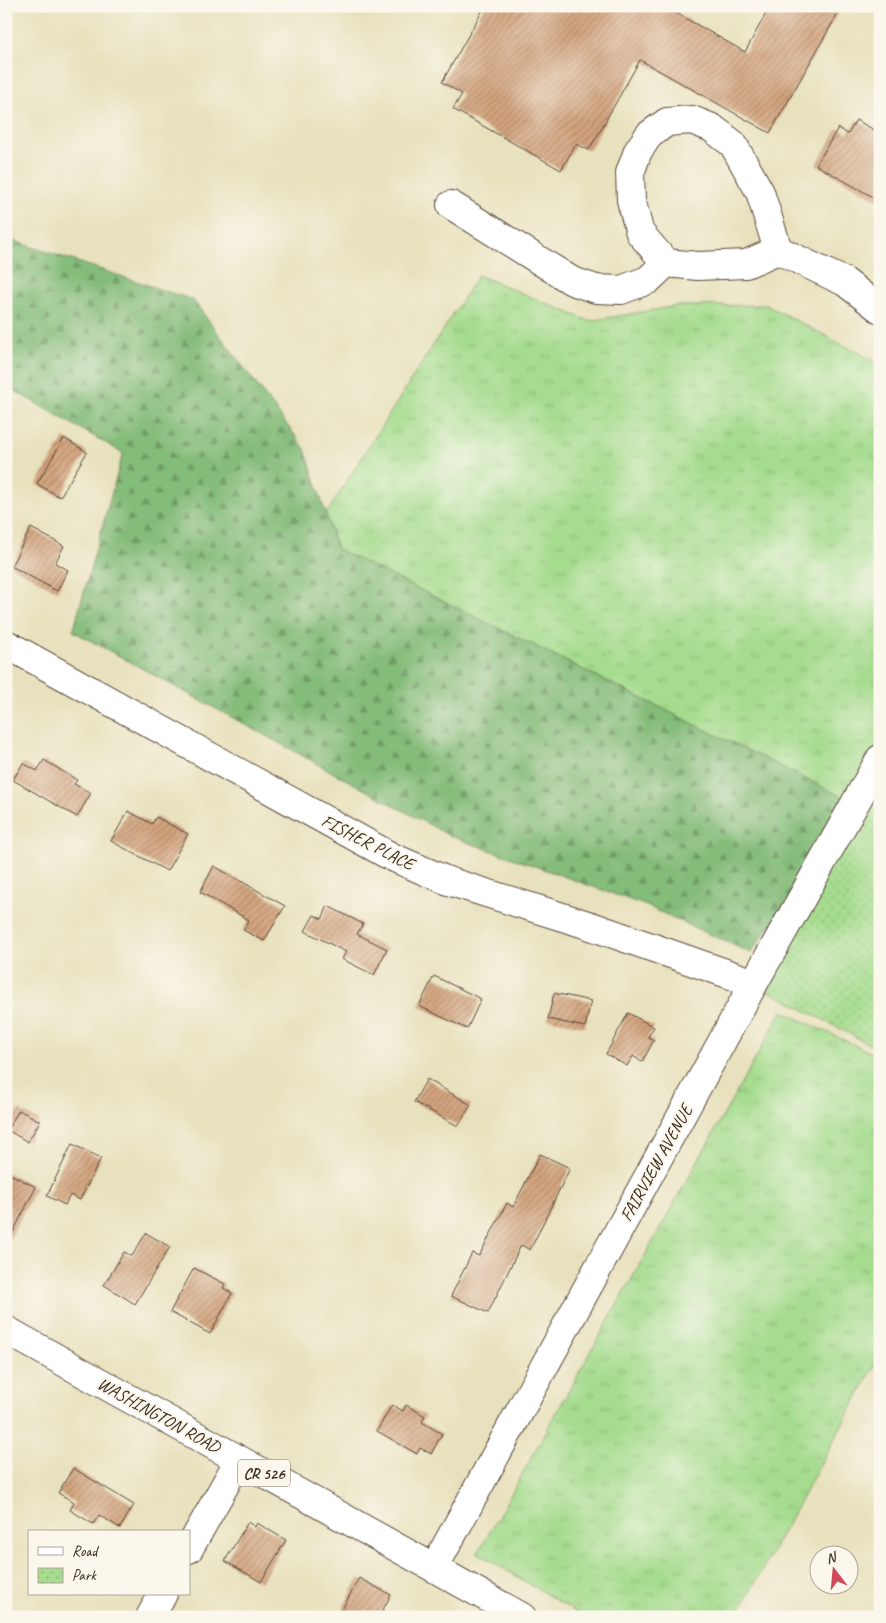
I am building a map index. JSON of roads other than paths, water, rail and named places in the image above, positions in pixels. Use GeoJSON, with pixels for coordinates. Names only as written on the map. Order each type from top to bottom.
{"type":"FeatureCollection","features":[{"type":"Feature","properties":{"kind":"street"},"geometry":{"type":"LineString","coordinates":[[778,250],[746,264],[698,266],[666,263],[640,233],[631,200],[630,173],[638,151],[649,135],[667,122],[692,120],[712,128],[733,144],[760,192],[778,250],[845,282],[880,309]]}},
{"type":"Feature","properties":{"kind":"street"},"geometry":{"type":"LineString","coordinates":[[452,205],[572,280],[596,289],[621,290],[648,280],[666,263]]}},
{"type":"Feature","properties":{"kind":"street","name":"FISHER PLACE"},"geometry":{"type":"LineString","coordinates":[[6,644],[392,857],[448,881],[588,925],[754,983]]}},
{"type":"Feature","properties":{"kind":"street","name":"FAIRVIEW AVENUE"},"geometry":{"type":"LineString","coordinates":[[434,1568],[754,983],[880,759]]}},
{"type":"Feature","properties":{"kind":"street","name":"WASHINGTON ROAD"},"geometry":{"type":"LineString","coordinates":[[6,1330],[522,1617]]}},
{"type":"Feature","properties":{"kind":"street"},"geometry":{"type":"LineString","coordinates":[[190,1547],[239,1460]]}},
{"type":"Feature","properties":{"kind":"street"},"geometry":{"type":"LineString","coordinates":[[150,1617],[162,1596]]}}]}
